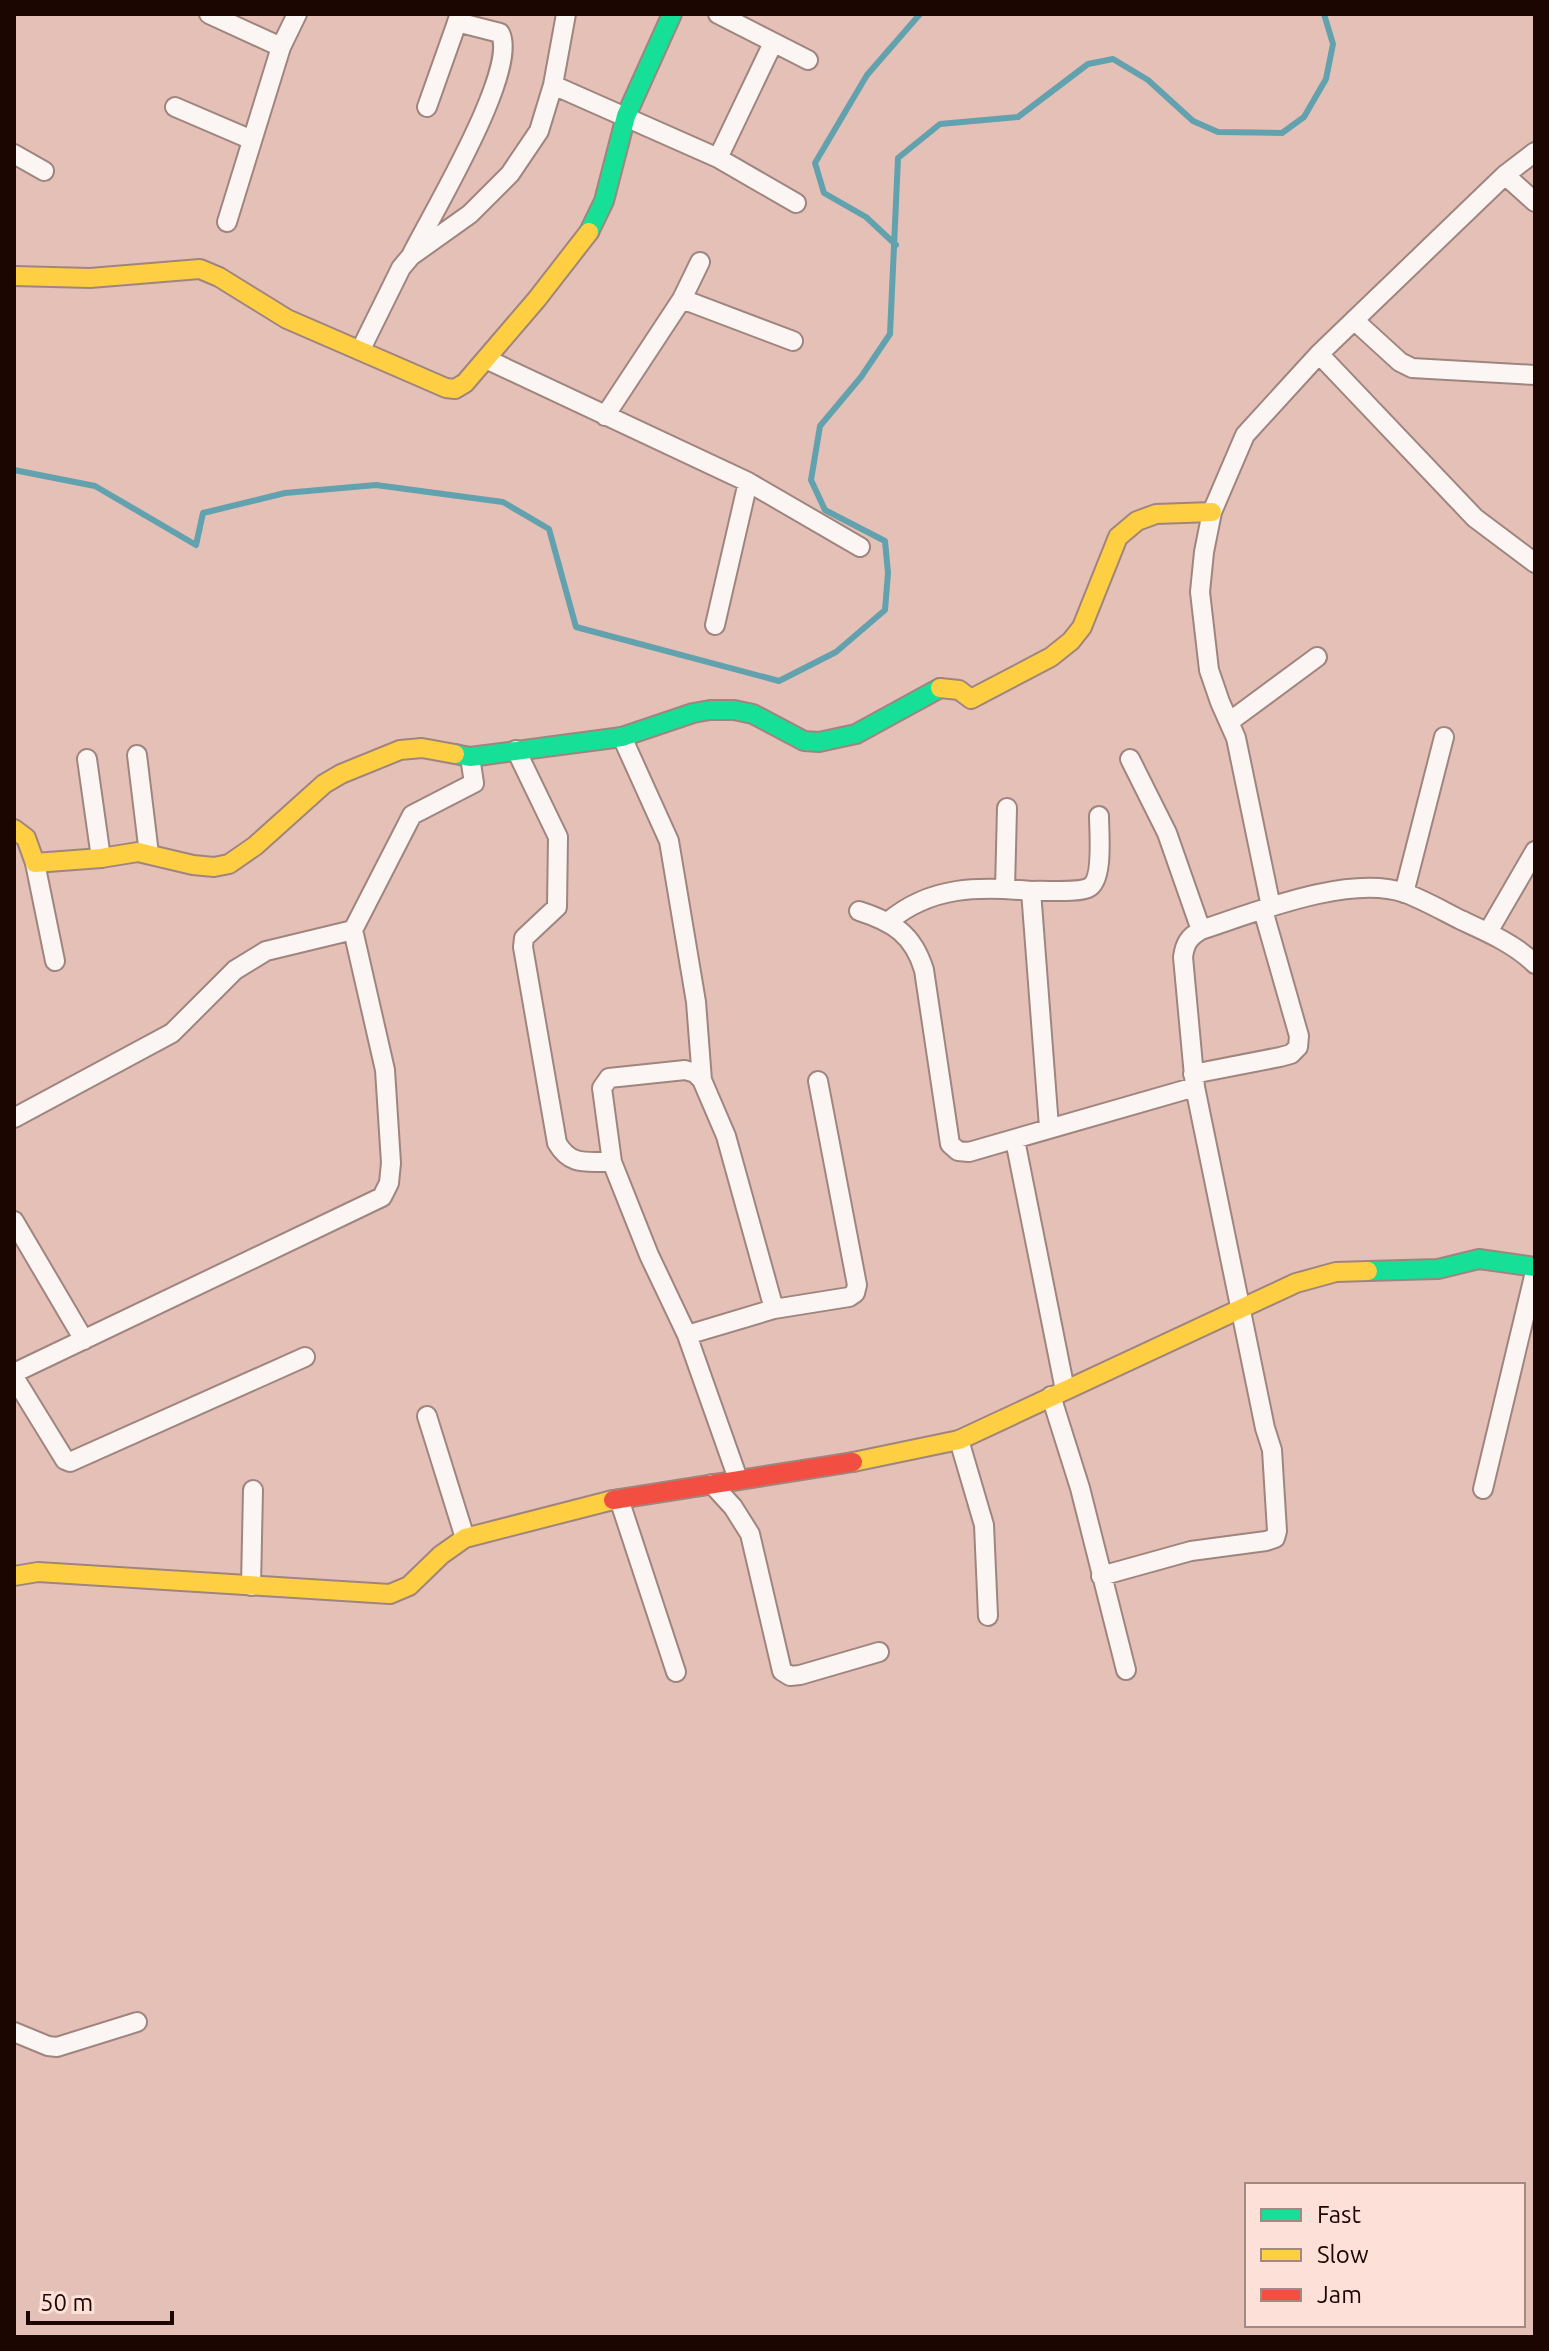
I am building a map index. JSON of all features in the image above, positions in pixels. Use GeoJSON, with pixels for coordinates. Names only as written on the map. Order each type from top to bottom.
{"type":"FeatureCollection","features":[{"type":"Feature","properties":{"kind":"street"},"geometry":{"type":"LineString","coordinates":[[209,14],[281,47]]}},
{"type":"Feature","properties":{"kind":"street"},"geometry":{"type":"LineString","coordinates":[[227,222],[281,47],[297,14]]}},
{"type":"Feature","properties":{"kind":"street"},"geometry":{"type":"LineString","coordinates":[[411,256],[470,214],[510,174],[539,131],[553,85],[566,14]]}},
{"type":"Feature","properties":{"kind":"street"},"geometry":{"type":"LineString","coordinates":[[14,276],[90,278],[200,269],[219,277],[287,319],[446,388],[455,389],[465,383],[486,359],[592,228],[604,201],[626,116],[672,14]]}},
{"type":"Feature","properties":{"kind":"street"},"geometry":{"type":"LineString","coordinates":[[718,14],[808,60]]}},
{"type":"Feature","properties":{"kind":"street"},"geometry":{"type":"LineString","coordinates":[[361,349],[401,268],[411,256],[479,128],[499,69],[504,40],[500,33],[458,18],[427,107]]}},
{"type":"Feature","properties":{"kind":"street"},"geometry":{"type":"LineString","coordinates":[[718,158],[773,43]]}},
{"type":"Feature","properties":{"kind":"street"},"geometry":{"type":"LineString","coordinates":[[553,85],[718,158],[796,203]]}},
{"type":"Feature","properties":{"kind":"street"},"geometry":{"type":"LineString","coordinates":[[175,107],[252,140]]}},
{"type":"Feature","properties":{"kind":"street"},"geometry":{"type":"LineString","coordinates":[[859,911],[889,921],[912,944],[924,970],[950,1144],[958,1151],[969,1152],[1015,1140],[1194,1080],[1291,1054],[1298,1047],[1299,1036],[1267,908],[1236,738],[1209,670],[1200,592],[1212,512],[1245,435],[1319,354],[1505,175],[1535,152]]}},
{"type":"Feature","properties":{"kind":"street"},"geometry":{"type":"LineString","coordinates":[[14,154],[44,171]]}},
{"type":"Feature","properties":{"kind":"street"},"geometry":{"type":"LineString","coordinates":[[1505,175],[1535,202]]}},
{"type":"Feature","properties":{"kind":"street"},"geometry":{"type":"LineString","coordinates":[[605,416],[682,299],[700,262]]}},
{"type":"Feature","properties":{"kind":"street"},"geometry":{"type":"LineString","coordinates":[[682,299],[793,341]]}},
{"type":"Feature","properties":{"kind":"street"},"geometry":{"type":"LineString","coordinates":[[1354,320],[1400,362],[1412,368],[1535,375]]}},
{"type":"Feature","properties":{"kind":"street"},"geometry":{"type":"LineString","coordinates":[[1319,354],[1475,518],[1535,563]]}},
{"type":"Feature","properties":{"kind":"street"},"geometry":{"type":"LineString","coordinates":[[486,359],[748,482],[860,547]]}},
{"type":"Feature","properties":{"kind":"street"},"geometry":{"type":"LineString","coordinates":[[715,625],[748,482]]}},
{"type":"Feature","properties":{"kind":"street"},"geometry":{"type":"LineString","coordinates":[[35,863],[138,852],[193,865],[214,867],[229,864],[255,846],[324,784],[351,769],[400,750],[422,748],[470,757],[622,737],[693,713],[734,710],[753,714],[804,741],[819,742],[856,734],[943,687],[959,690],[971,699],[1051,657],[1071,641],[1082,627],[1118,537],[1137,521],[1156,514],[1212,512]]}},
{"type":"Feature","properties":{"kind":"street"},"geometry":{"type":"LineString","coordinates":[[1229,722],[1317,657]]}},
{"type":"Feature","properties":{"kind":"street"},"geometry":{"type":"LineString","coordinates":[[622,737],[669,841],[696,1002],[702,1080],[726,1136],[774,1309]]}},
{"type":"Feature","properties":{"kind":"street"},"geometry":{"type":"LineString","coordinates":[[1404,893],[1444,737]]}},
{"type":"Feature","properties":{"kind":"street"},"geometry":{"type":"LineString","coordinates":[[516,750],[560,845],[557,907],[524,938],[523,947],[557,1143],[565,1157],[574,1161],[612,1162]]}},
{"type":"Feature","properties":{"kind":"street"},"geometry":{"type":"LineString","coordinates":[[137,755],[149,854]]}},
{"type":"Feature","properties":{"kind":"street"},"geometry":{"type":"LineString","coordinates":[[305,1357],[70,1462],[65,1460],[14,1375],[382,1197],[389,1183],[391,1163],[385,1070],[353,930],[412,815],[474,783],[470,757]]}},
{"type":"Feature","properties":{"kind":"street"},"geometry":{"type":"LineString","coordinates":[[87,759],[101,858]]}},
{"type":"Feature","properties":{"kind":"street"},"geometry":{"type":"LineString","coordinates":[[1130,759],[1167,833],[1201,930]]}},
{"type":"Feature","properties":{"kind":"street"},"geometry":{"type":"LineString","coordinates":[[1005,889],[1007,808]]}},
{"type":"Feature","properties":{"kind":"street"},"geometry":{"type":"LineString","coordinates":[[889,921],[929,897],[958,889],[1086,889],[1094,884],[1098,873],[1099,816]]}},
{"type":"Feature","properties":{"kind":"street"},"geometry":{"type":"LineString","coordinates":[[14,829],[27,837],[55,961]]}},
{"type":"Feature","properties":{"kind":"street"},"geometry":{"type":"LineString","coordinates":[[1488,932],[1535,851]]}},
{"type":"Feature","properties":{"kind":"street"},"geometry":{"type":"LineString","coordinates":[[1101,1576],[1191,1551],[1275,1538],[1277,1531],[1272,1450],[1194,1080],[1183,957],[1191,935],[1267,908],[1342,890],[1372,887],[1404,893],[1488,932],[1524,953],[1535,964]]}},
{"type":"Feature","properties":{"kind":"street"},"geometry":{"type":"LineString","coordinates":[[1031,891],[1049,1127]]}},
{"type":"Feature","properties":{"kind":"street"},"geometry":{"type":"LineString","coordinates":[[14,1118],[172,1033],[235,970],[266,951],[353,930]]}},
{"type":"Feature","properties":{"kind":"street"},"geometry":{"type":"LineString","coordinates":[[702,1080],[695,1073],[685,1070],[609,1078],[602,1088],[612,1162],[649,1255],[687,1335],[738,1479]]}},
{"type":"Feature","properties":{"kind":"street"},"geometry":{"type":"LineString","coordinates":[[687,1335],[774,1309],[849,1297],[855,1293],[857,1285],[818,1081]]}},
{"type":"Feature","properties":{"kind":"street"},"geometry":{"type":"LineString","coordinates":[[1015,1140],[1058,1393],[1126,1670]]}},
{"type":"Feature","properties":{"kind":"street"},"geometry":{"type":"LineString","coordinates":[[14,1221],[84,1340]]}},
{"type":"Feature","properties":{"kind":"street"},"geometry":{"type":"LineString","coordinates":[[14,1576],[38,1572],[390,1594],[409,1586],[441,1555],[465,1538],[619,1499],[876,1459],[959,1440],[1296,1283],[1336,1272],[1423,1270],[1479,1259],[1535,1270],[1483,1489]]}},
{"type":"Feature","properties":{"kind":"street"},"geometry":{"type":"LineString","coordinates":[[427,1416],[465,1538]]}},
{"type":"Feature","properties":{"kind":"street"},"geometry":{"type":"LineString","coordinates":[[959,1440],[984,1525],[988,1616]]}},
{"type":"Feature","properties":{"kind":"street"},"geometry":{"type":"LineString","coordinates":[[712,1484],[733,1507],[750,1534],[782,1671],[790,1676],[800,1675],[879,1652]]}},
{"type":"Feature","properties":{"kind":"street"},"geometry":{"type":"LineString","coordinates":[[251,1586],[253,1490]]}},
{"type":"Feature","properties":{"kind":"street"},"geometry":{"type":"LineString","coordinates":[[619,1499],[676,1672]]}},
{"type":"Feature","properties":{"kind":"street"},"geometry":{"type":"LineString","coordinates":[[14,2032],[57,2047],[137,2022]]}},
{"type":"Feature","properties":{"kind":"waterway"},"geometry":{"type":"LineString","coordinates":[[896,245],[866,217],[824,193],[815,163],[867,75],[920,14]]}},
{"type":"Feature","properties":{"kind":"waterway"},"geometry":{"type":"LineString","coordinates":[[14,470],[95,486],[196,545],[203,513],[285,493],[376,485],[503,502],[549,529],[576,627],[779,681],[836,652],[885,610],[888,573],[885,541],[825,510],[811,480],[820,426],[861,377],[890,334],[898,158],[940,124],[1018,117],[1088,64],[1113,59],[1148,80],[1193,121],[1218,132],[1282,133],[1304,117],[1326,79],[1333,44],[1324,14]]}},
{"type":"Feature","properties":{"kind":"traffic: fast"},"geometry":{"type":"LineString","coordinates":[[589,232],[604,201],[626,116],[672,14]]}},
{"type":"Feature","properties":{"kind":"traffic: fast"},"geometry":{"type":"LineString","coordinates":[[455,754],[470,757],[622,737],[710,710],[753,714],[804,741],[819,742],[856,734],[940,688]]}},
{"type":"Feature","properties":{"kind":"traffic: fast"},"geometry":{"type":"LineString","coordinates":[[1368,1271],[1438,1269],[1479,1259],[1535,1267]]}},
{"type":"Feature","properties":{"kind":"traffic: slow"},"geometry":{"type":"LineString","coordinates":[[14,276],[90,278],[200,269],[219,277],[287,319],[446,388],[455,389],[465,383],[537,299],[589,232]]}},
{"type":"Feature","properties":{"kind":"traffic: slow"},"geometry":{"type":"LineString","coordinates":[[940,688],[959,690],[971,699],[1051,657],[1071,641],[1082,627],[1118,537],[1137,521],[1156,514],[1212,512]]}},
{"type":"Feature","properties":{"kind":"traffic: slow"},"geometry":{"type":"LineString","coordinates":[[14,829],[26,838],[35,863],[138,852],[214,867],[229,864],[255,846],[324,784],[341,774],[400,750],[422,748],[455,754]]}},
{"type":"Feature","properties":{"kind":"traffic: slow"},"geometry":{"type":"LineString","coordinates":[[853,1462],[959,1440],[1296,1283],[1336,1272],[1368,1271]]}},
{"type":"Feature","properties":{"kind":"traffic: slow"},"geometry":{"type":"LineString","coordinates":[[14,1576],[38,1572],[390,1594],[409,1586],[441,1555],[465,1538],[613,1500]]}},
{"type":"Feature","properties":{"kind":"traffic: jam"},"geometry":{"type":"LineString","coordinates":[[613,1500],[853,1462]]}}]}
